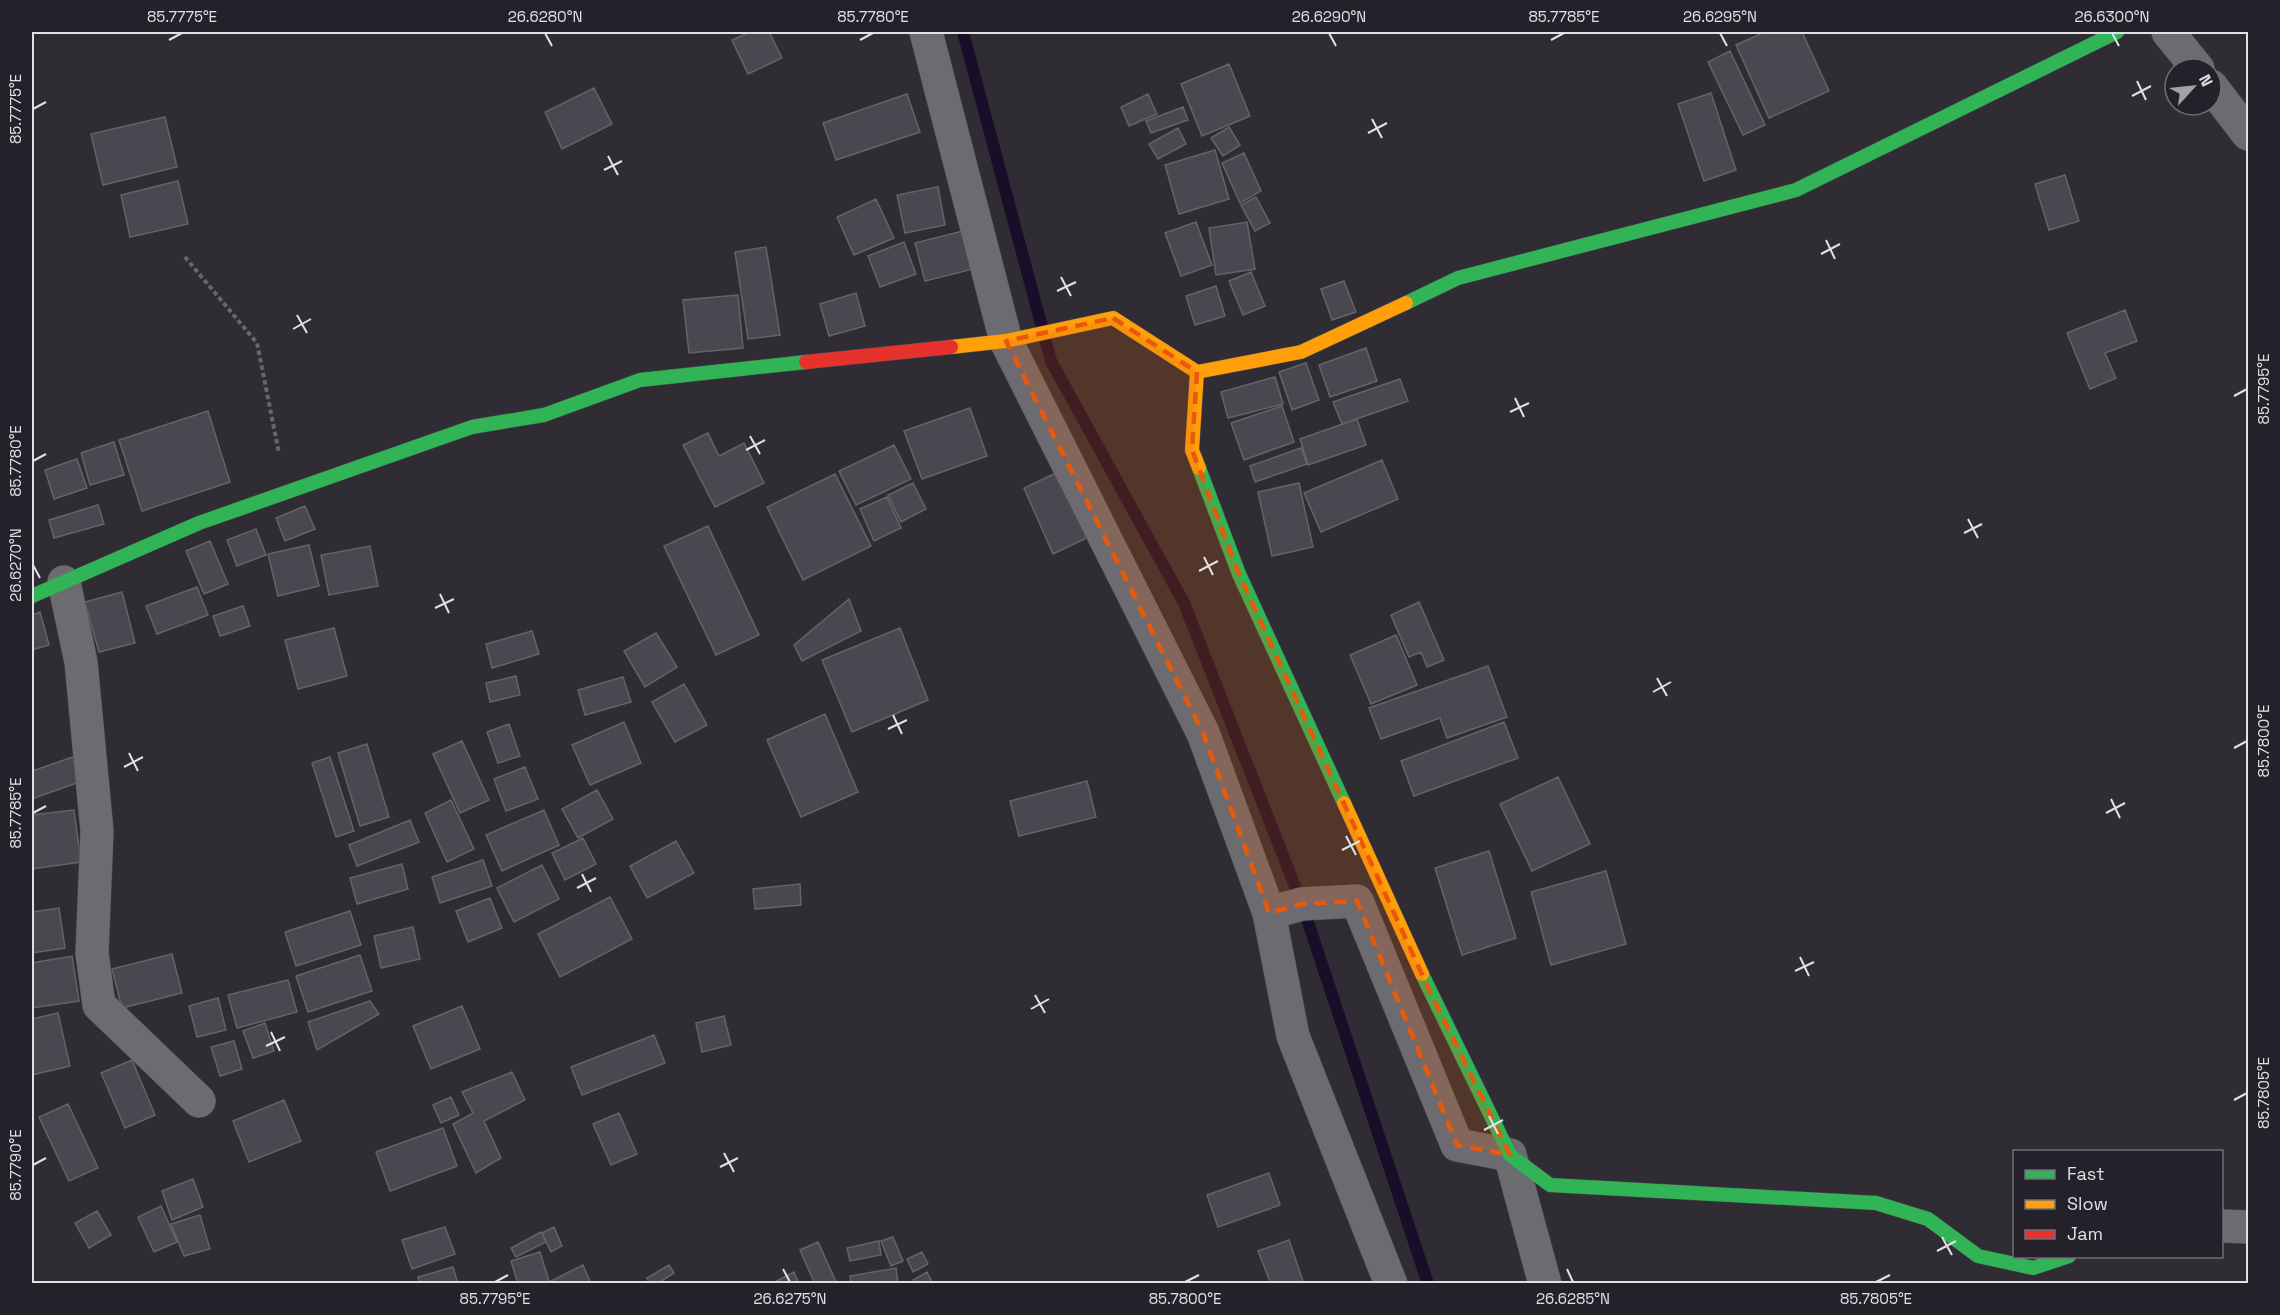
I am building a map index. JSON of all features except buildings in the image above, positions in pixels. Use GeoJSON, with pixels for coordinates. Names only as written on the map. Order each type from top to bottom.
{"type":"FeatureCollection","features":[{"type":"Feature","properties":{"kind":"street"},"geometry":{"type":"LineString","coordinates":[[926,32],[1006,340],[1203,733],[1269,913],[1293,1036],[1391,1284]]}},
{"type":"Feature","properties":{"kind":"street"},"geometry":{"type":"LineString","coordinates":[[32,596],[199,523],[472,427],[544,415],[640,380],[1006,340],[1113,318],[1197,372],[1301,352],[1458,278],[1796,190],[2117,32]]}},
{"type":"Feature","properties":{"kind":"street"},"geometry":{"type":"LineString","coordinates":[[2168,32],[2188,57]]}},
{"type":"Feature","properties":{"kind":"street"},"geometry":{"type":"LineString","coordinates":[[2223,102],[2248,134]]}},
{"type":"Feature","properties":{"kind":"street"},"geometry":{"type":"LineString","coordinates":[[1197,372],[1192,450],[1239,574],[1426,983],[1510,1155],[1545,1284]]}},
{"type":"Feature","properties":{"kind":"street"},"geometry":{"type":"LineString","coordinates":[[64,582],[81,662],[97,831],[92,953],[99,1005],[199,1101]]}},
{"type":"Feature","properties":{"kind":"street"},"geometry":{"type":"LineString","coordinates":[[1269,913],[1302,904],[1357,901],[1457,1145],[1510,1155],[1550,1185],[1876,1203],[1928,1219],[1978,1256],[2033,1268],[2065,1258]]}},
{"type":"Feature","properties":{"kind":"street"},"geometry":{"type":"LineString","coordinates":[[2223,1226],[2248,1227]]}},
{"type":"Feature","properties":{"kind":"path"},"geometry":{"type":"LineString","coordinates":[[185,257],[257,343],[287,492]]}},
{"type":"Feature","properties":{"kind":"highlighted area"},"geometry":{"type":"Polygon","coordinates":[[[1113,318],[1197,372],[1192,450],[1239,574],[1426,983],[1510,1155],[1457,1145],[1357,901],[1302,904],[1269,913],[1203,733],[1006,341],[1113,318]]]}},
{"type":"Feature","properties":{"kind":"waterway"},"geometry":{"type":"LineString","coordinates":[[963,32],[1051,361],[1184,603],[1302,904],[1428,1284]]}},
{"type":"Feature","properties":{"kind":"traffic: fast"},"geometry":{"type":"LineString","coordinates":[[1406,303],[1458,278],[1796,190],[2117,32]]}},
{"type":"Feature","properties":{"kind":"traffic: fast"},"geometry":{"type":"LineString","coordinates":[[32,596],[199,523],[472,427],[544,415],[640,380],[806,362]]}},
{"type":"Feature","properties":{"kind":"traffic: fast"},"geometry":{"type":"LineString","coordinates":[[1199,468],[1239,574],[1344,803]]}},
{"type":"Feature","properties":{"kind":"traffic: fast"},"geometry":{"type":"LineString","coordinates":[[1422,974],[1510,1155],[1550,1185],[1876,1203],[1928,1219],[1978,1256],[2033,1268],[2063,1258]]}},
{"type":"Feature","properties":{"kind":"traffic: slow"},"geometry":{"type":"LineString","coordinates":[[1199,468],[1192,450],[1197,372],[1301,352],[1406,303]]}},
{"type":"Feature","properties":{"kind":"traffic: slow"},"geometry":{"type":"LineString","coordinates":[[951,347],[1006,341],[1113,318],[1197,372]]}},
{"type":"Feature","properties":{"kind":"traffic: slow"},"geometry":{"type":"LineString","coordinates":[[1344,803],[1422,974]]}},
{"type":"Feature","properties":{"kind":"traffic: jam"},"geometry":{"type":"LineString","coordinates":[[806,362],[951,347]]}}]}
